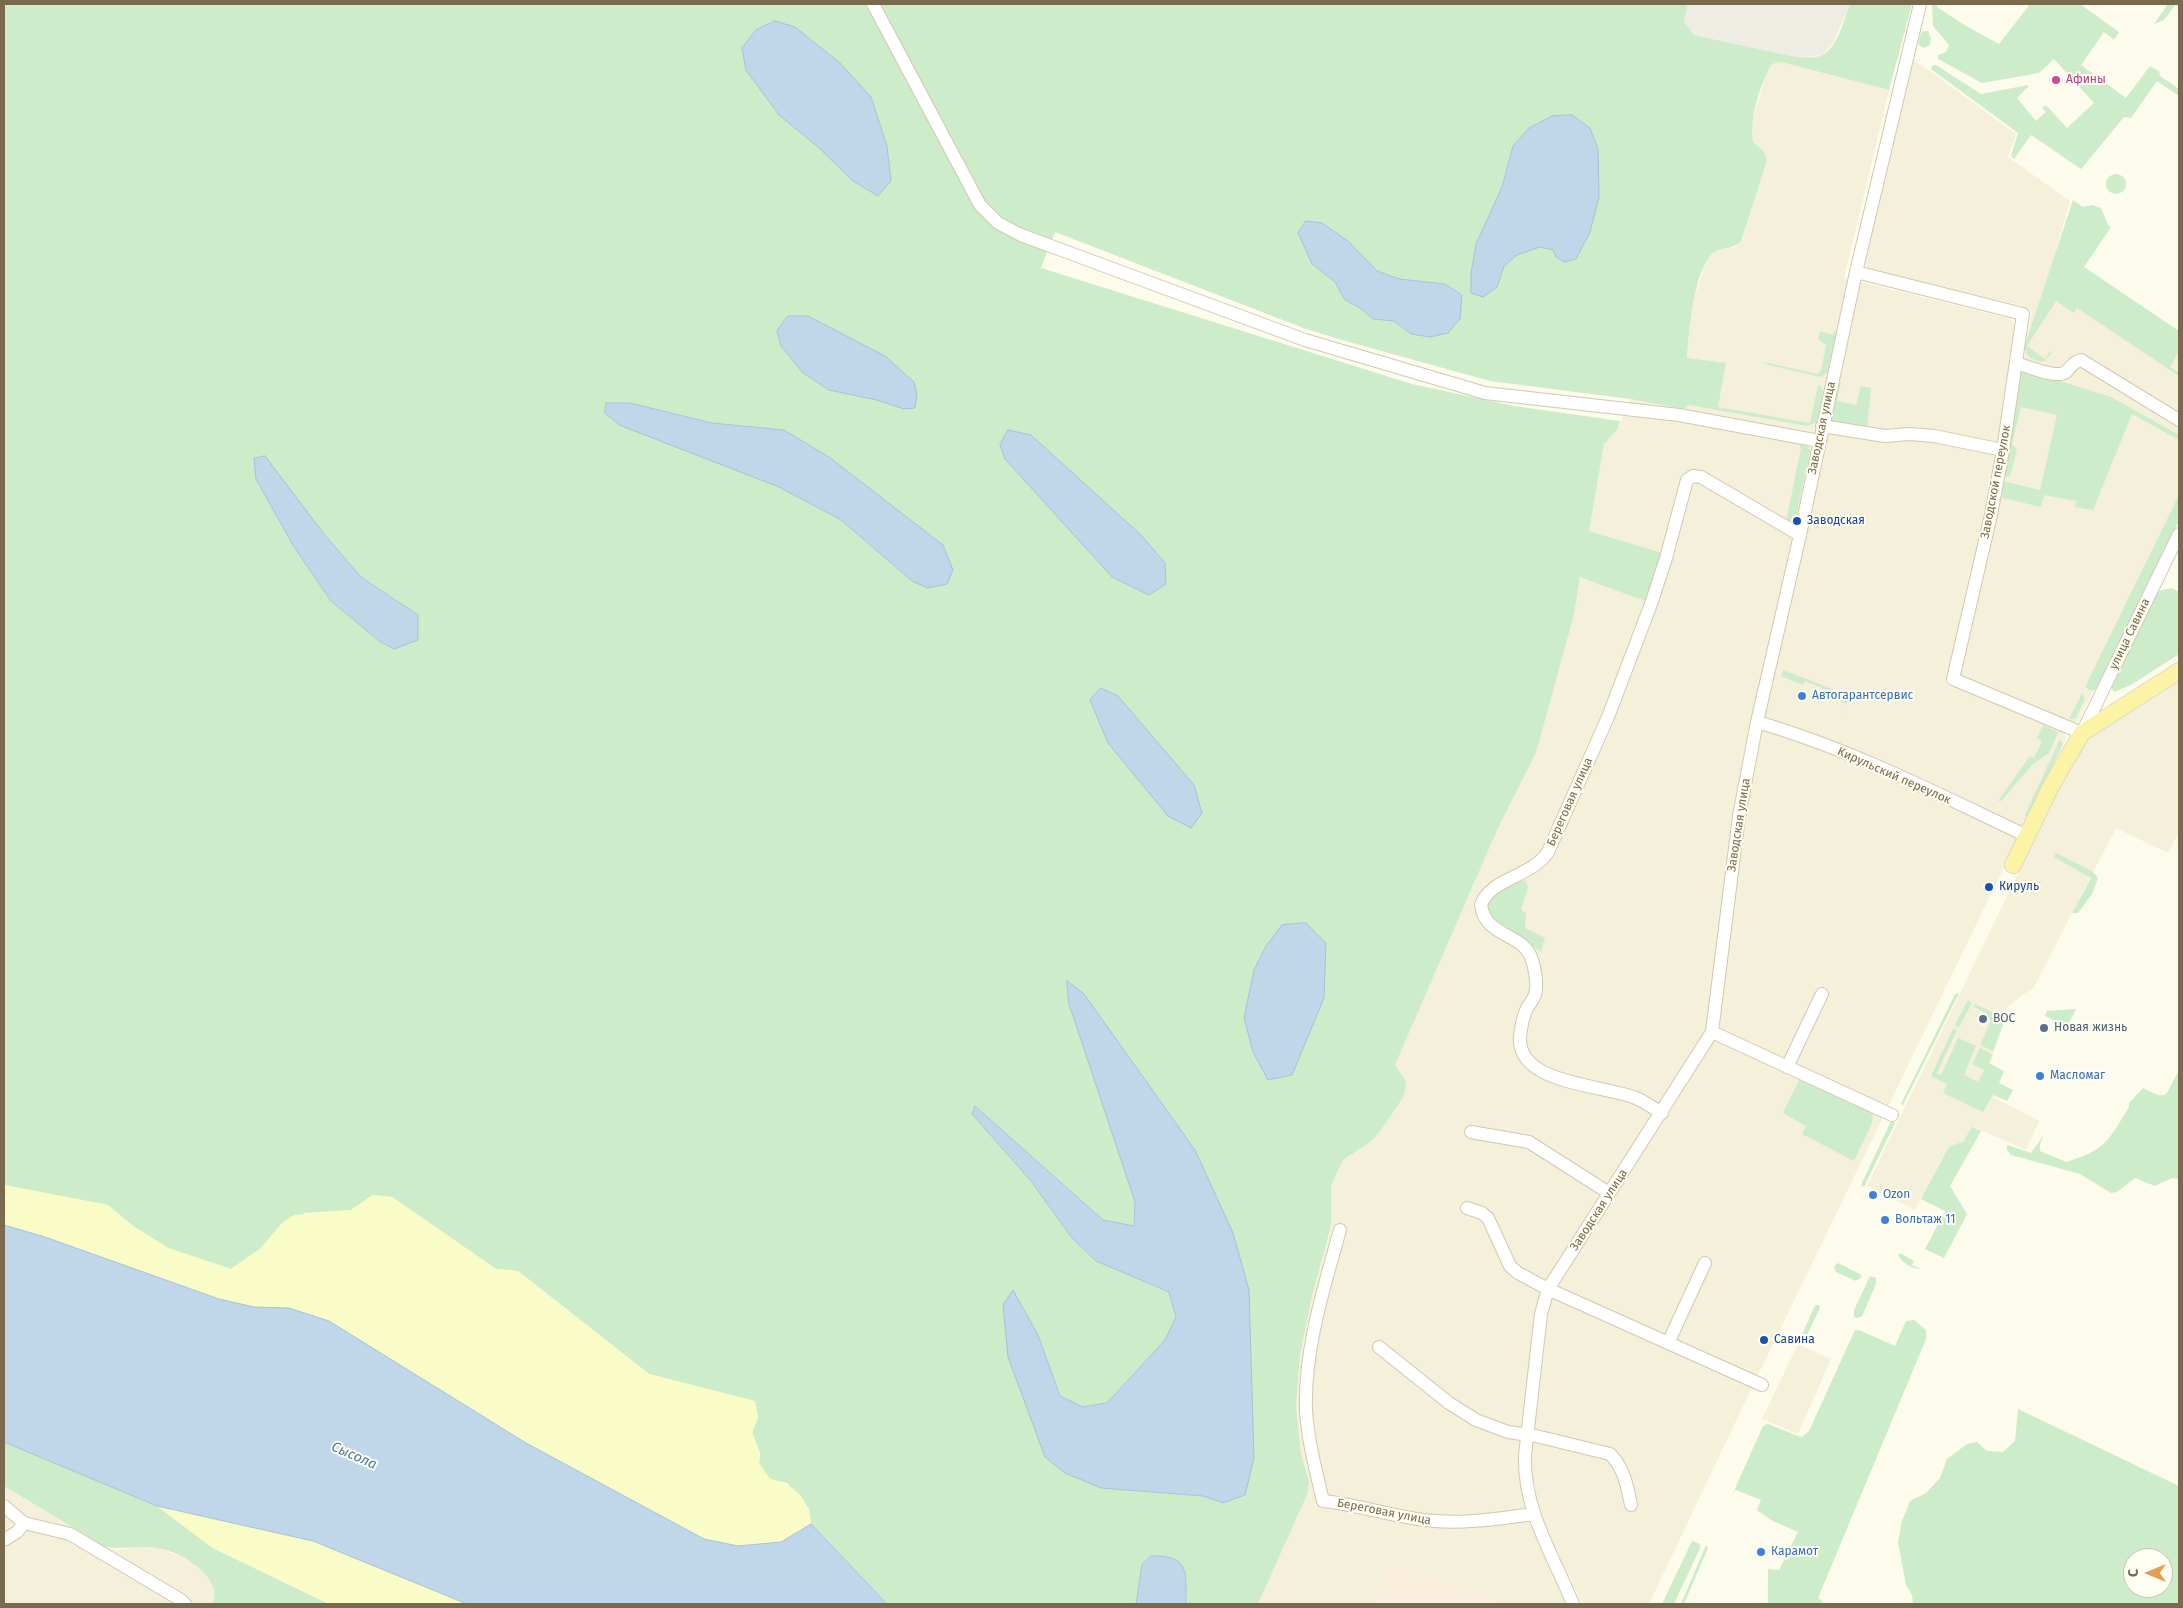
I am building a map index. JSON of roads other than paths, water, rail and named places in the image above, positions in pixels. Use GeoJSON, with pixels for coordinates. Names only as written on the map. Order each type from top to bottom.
{"type":"FeatureCollection","features":[{"type":"Feature","properties":{"kind":"main road","name":"улица Савина"},"geometry":{"type":"LineString","coordinates":[[2014,865],[2066,758],[2082,733],[2179,671]]}},
{"type":"Feature","properties":{"kind":"street"},"geometry":{"type":"LineString","coordinates":[[873,4],[980,205],[998,223],[1021,236],[1305,340],[1485,393],[1679,415],[1819,441]]}},
{"type":"Feature","properties":{"kind":"street","name":"Заводская улица"},"geometry":{"type":"LineString","coordinates":[[1573,1604],[1534,1514],[1524,1476],[1541,1314],[1548,1290],[1712,1032],[1739,816],[1757,722],[1800,535],[1856,272],[1920,4]]}},
{"type":"Feature","properties":{"kind":"street","name":"Заводской переулок"},"geometry":{"type":"LineString","coordinates":[[1856,272],[2023,314],[2003,450],[1991,515],[1953,679],[2082,733]]}},
{"type":"Feature","properties":{"kind":"street"},"geometry":{"type":"LineString","coordinates":[[2016,362],[2057,374],[2065,373],[2074,362],[2081,360],[2179,420]]}},
{"type":"Feature","properties":{"kind":"street"},"geometry":{"type":"LineString","coordinates":[[1822,426],[1885,436],[1909,434],[1934,436],[2003,450]]}},
{"type":"Feature","properties":{"kind":"street","name":"Береговая улица"},"geometry":{"type":"LineString","coordinates":[[1662,1113],[1635,1097],[1575,1084],[1553,1077],[1536,1066],[1523,1054],[1520,1038],[1523,1018],[1535,994],[1536,976],[1533,962],[1528,951],[1489,925],[1481,905],[1487,892],[1539,864],[1548,852],[1608,717],[1651,604],[1687,480],[1693,476],[1701,477],[1800,535]]}},
{"type":"Feature","properties":{"kind":"street","name":"улица Савина"},"geometry":{"type":"LineString","coordinates":[[2082,733],[2179,534]]}},
{"type":"Feature","properties":{"kind":"street","name":"Кирульский переулок"},"geometry":{"type":"LineString","coordinates":[[1757,722],[1849,754],[2027,836]]}},
{"type":"Feature","properties":{"kind":"street"},"geometry":{"type":"LineString","coordinates":[[1787,1067],[1822,994]]}},
{"type":"Feature","properties":{"kind":"street"},"geometry":{"type":"LineString","coordinates":[[1712,1032],[1892,1115]]}},
{"type":"Feature","properties":{"kind":"street"},"geometry":{"type":"LineString","coordinates":[[1471,1132],[1529,1142],[1610,1193]]}},
{"type":"Feature","properties":{"kind":"street"},"geometry":{"type":"LineString","coordinates":[[1467,1208],[1482,1213],[1488,1218],[1506,1258],[1514,1270],[1548,1290],[1762,1385]]}},
{"type":"Feature","properties":{"kind":"street","name":"Береговая улица"},"geometry":{"type":"LineString","coordinates":[[1340,1230],[1321,1301],[1309,1360],[1306,1410],[1311,1452],[1323,1501],[1352,1504],[1412,1518],[1447,1522],[1491,1520],[1534,1514]]}},
{"type":"Feature","properties":{"kind":"street"},"geometry":{"type":"LineString","coordinates":[[1668,1343],[1705,1263]]}},
{"type":"Feature","properties":{"kind":"street"},"geometry":{"type":"LineString","coordinates":[[1379,1347],[1450,1403],[1470,1416],[1496,1428],[1610,1454],[1617,1461],[1625,1476],[1631,1504]]}},
{"type":"Feature","properties":{"kind":"street"},"geometry":{"type":"LineString","coordinates":[[4,1506],[24,1523],[70,1534],[179,1603]]}},
{"type":"Feature","properties":{"kind":"street"},"geometry":{"type":"LineString","coordinates":[[4,1540],[16,1532],[24,1523]]}},
{"type":"Feature","properties":{"kind":"water"},"geometry":{"type":"Polygon","coordinates":[[[775,21],[795,27],[840,63],[871,97],[887,146],[891,181],[878,196],[853,181],[818,147],[779,115],[746,70],[742,48],[756,30],[775,21]]]}},
{"type":"Feature","properties":{"kind":"water"},"geometry":{"type":"Polygon","coordinates":[[[1572,115],[1590,128],[1598,149],[1599,197],[1590,232],[1576,259],[1564,262],[1556,257],[1553,250],[1540,247],[1517,255],[1504,266],[1497,287],[1483,297],[1471,293],[1471,273],[1476,244],[1502,187],[1513,146],[1529,128],[1552,116],[1572,115]]]}},
{"type":"Feature","properties":{"kind":"water"},"geometry":{"type":"Polygon","coordinates":[[[1306,221],[1322,223],[1348,241],[1377,271],[1399,279],[1445,284],[1462,295],[1460,319],[1448,333],[1430,337],[1411,334],[1394,321],[1373,319],[1360,308],[1345,300],[1335,282],[1312,264],[1298,233],[1306,221]]]}},
{"type":"Feature","properties":{"kind":"water"},"geometry":{"type":"Polygon","coordinates":[[[788,316],[808,316],[885,356],[914,382],[917,395],[915,408],[904,409],[877,400],[829,390],[803,373],[781,346],[777,331],[788,316]]]}},
{"type":"Feature","properties":{"kind":"water"},"geometry":{"type":"Polygon","coordinates":[[[606,403],[630,403],[712,423],[784,430],[829,457],[943,545],[953,570],[947,584],[928,588],[912,581],[841,520],[779,487],[619,425],[605,413],[606,403]]]}},
{"type":"Feature","properties":{"kind":"water"},"geometry":{"type":"Polygon","coordinates":[[[1008,430],[1031,435],[1141,535],[1165,563],[1166,584],[1149,595],[1112,577],[1005,459],[1000,445],[1008,430]]]}},
{"type":"Feature","properties":{"kind":"water"},"geometry":{"type":"Polygon","coordinates":[[[265,456],[324,534],[361,577],[418,615],[418,640],[394,649],[379,641],[331,601],[294,547],[256,479],[254,459],[265,456]]]}},
{"type":"Feature","properties":{"kind":"water"},"geometry":{"type":"Polygon","coordinates":[[[1101,688],[1118,696],[1194,785],[1202,813],[1191,828],[1168,816],[1108,743],[1090,700],[1101,688]]]}},
{"type":"Feature","properties":{"kind":"water"},"geometry":{"type":"Polygon","coordinates":[[[1306,923],[1326,943],[1324,998],[1292,1075],[1268,1080],[1253,1052],[1244,1018],[1254,970],[1266,946],[1282,925],[1306,923]]]}},
{"type":"Feature","properties":{"kind":"water"},"geometry":{"type":"Polygon","coordinates":[[[1067,981],[1084,994],[1195,1150],[1233,1233],[1249,1290],[1254,1458],[1245,1495],[1223,1503],[1203,1496],[1101,1488],[1065,1473],[1045,1457],[1008,1357],[1003,1305],[1013,1290],[1038,1335],[1060,1396],[1083,1407],[1107,1403],[1165,1340],[1176,1317],[1169,1292],[1096,1261],[1072,1238],[1031,1181],[972,1114],[975,1106],[1103,1220],[1134,1226],[1135,1202],[1069,1004],[1067,981]]]}},
{"type":"Feature","properties":{"kind":"water","name":"Сысола"},"geometry":{"type":"Polygon","coordinates":[[[4,1225],[45,1237],[219,1299],[254,1307],[289,1308],[329,1321],[526,1443],[704,1539],[738,1546],[781,1542],[811,1524],[887,1604],[467,1604],[313,1541],[157,1506],[4,1442],[4,1225]]]}},
{"type":"Feature","properties":{"kind":"water"},"geometry":{"type":"Polygon","coordinates":[[[1151,1556],[1164,1556],[1179,1562],[1185,1574],[1186,1604],[1136,1604],[1142,1565],[1151,1556]]]}},
{"type":"Feature","properties":{"kind":"place","name":"Афины"},"geometry":{"type":"Point","coordinates":[2056,80]}},
{"type":"Feature","properties":{"kind":"place","name":"Заводская"},"geometry":{"type":"Point","coordinates":[1797,521]}},
{"type":"Feature","properties":{"kind":"place","name":"Автогарантсервис"},"geometry":{"type":"Point","coordinates":[1802,696]}},
{"type":"Feature","properties":{"kind":"place","name":"Кируль"},"geometry":{"type":"Point","coordinates":[1989,887]}},
{"type":"Feature","properties":{"kind":"place","name":"ВОС"},"geometry":{"type":"Point","coordinates":[1983,1019]}},
{"type":"Feature","properties":{"kind":"place","name":"Новая жизнь"},"geometry":{"type":"Point","coordinates":[2044,1028]}},
{"type":"Feature","properties":{"kind":"place","name":"Масломаг"},"geometry":{"type":"Point","coordinates":[2040,1076]}},
{"type":"Feature","properties":{"kind":"place","name":"Ozon"},"geometry":{"type":"Point","coordinates":[1873,1195]}},
{"type":"Feature","properties":{"kind":"place","name":"Вольтаж 11"},"geometry":{"type":"Point","coordinates":[1885,1220]}},
{"type":"Feature","properties":{"kind":"place","name":"Савина"},"geometry":{"type":"Point","coordinates":[1764,1340]}},
{"type":"Feature","properties":{"kind":"place","name":"Карамот"},"geometry":{"type":"Point","coordinates":[1761,1552]}}]}
